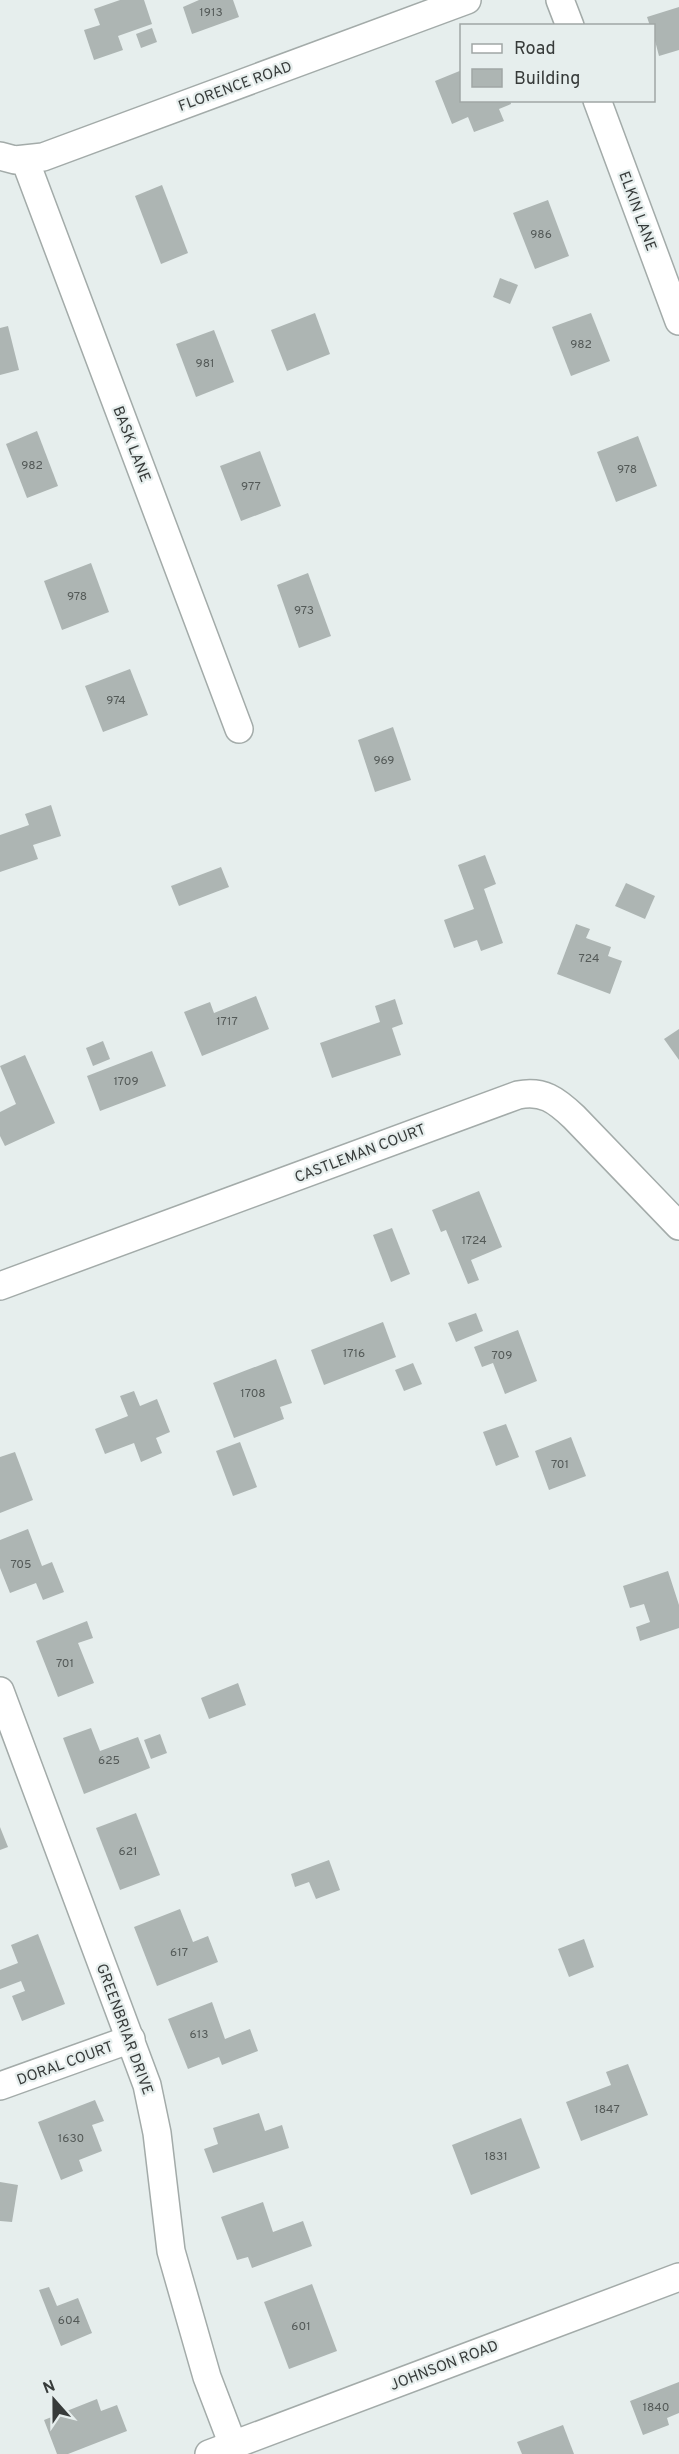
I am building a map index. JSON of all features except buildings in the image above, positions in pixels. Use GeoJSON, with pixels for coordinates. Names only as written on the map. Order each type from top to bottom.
{"type":"FeatureCollection","features":[{"type":"Feature","properties":{"kind":"street","name":"FLORENCE ROAD"},"geometry":{"type":"LineString","coordinates":[[13,158],[64,149],[467,0]]}},
{"type":"Feature","properties":{"kind":"street"},"geometry":{"type":"LineString","coordinates":[[560,0],[569,24]]}},
{"type":"Feature","properties":{"kind":"street","name":"ELKIN LANE"},"geometry":{"type":"LineString","coordinates":[[598,102],[679,321]]}},
{"type":"Feature","properties":{"kind":"street","name":"BASK LANE"},"geometry":{"type":"LineString","coordinates":[[13,158],[239,729]]}},
{"type":"Feature","properties":{"kind":"street","name":"CASTLEMAN COURT"},"geometry":{"type":"LineString","coordinates":[[0,1286],[518,1095],[532,1092],[557,1101],[679,1226]]}},
{"type":"Feature","properties":{"kind":"street","name":"GREENBRIAR DRIVE"},"geometry":{"type":"LineString","coordinates":[[0,1691],[8,1738],[147,2085],[158,2133],[171,2252],[207,2377],[221,2450]]}},
{"type":"Feature","properties":{"kind":"street","name":"DORAL COURT"},"geometry":{"type":"LineString","coordinates":[[0,2086],[130,2039]]}},
{"type":"Feature","properties":{"kind":"street","name":"JOHNSON ROAD"},"geometry":{"type":"LineString","coordinates":[[221,2450],[679,2277]]}}]}
